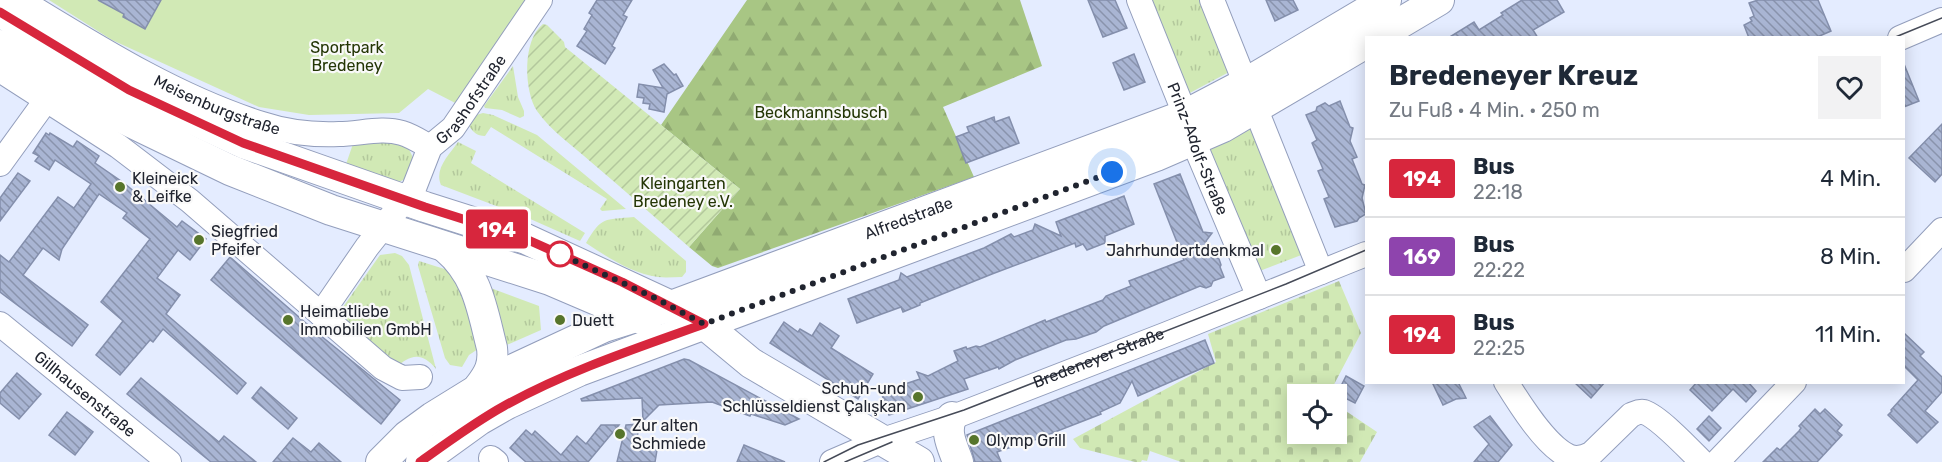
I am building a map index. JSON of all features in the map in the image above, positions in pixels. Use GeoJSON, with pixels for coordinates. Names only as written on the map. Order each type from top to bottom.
{"type":"FeatureCollection","features":[{"type":"Feature","properties":{"kind":"main road","name":"Alfredstraße"},"geometry":{"type":"LineString","coordinates":[[1251,96],[1386,0]]}},
{"type":"Feature","properties":{"kind":"main road"},"geometry":{"type":"LineString","coordinates":[[1378,36],[1439,0]]}},
{"type":"Feature","properties":{"kind":"main road","name":"Meisenburgstraße"},"geometry":{"type":"LineString","coordinates":[[0,12],[129,90],[233,138],[406,200],[526,239],[672,321]]}},
{"type":"Feature","properties":{"kind":"main road","name":"Alfredstraße"},"geometry":{"type":"LineString","coordinates":[[420,462],[479,420],[507,404],[579,371],[672,321],[1190,127],[1365,43]]}},
{"type":"Feature","properties":{"kind":"main road"},"geometry":{"type":"LineString","coordinates":[[0,45],[116,115],[220,165],[331,210],[550,280],[638,317]]}},
{"type":"Feature","properties":{"kind":"main road","name":"Alfredstraße"},"geometry":{"type":"LineString","coordinates":[[704,324],[1156,156],[1190,127]]}},
{"type":"Feature","properties":{"kind":"main road"},"geometry":{"type":"LineString","coordinates":[[446,248],[460,260],[477,290],[492,348],[490,373],[479,387]]}},
{"type":"Feature","properties":{"kind":"main road"},"geometry":{"type":"LineString","coordinates":[[751,363],[750,326],[756,305]]}},
{"type":"Feature","properties":{"kind":"main road","name":"Alfredstraße"},"geometry":{"type":"LineString","coordinates":[[381,462],[407,436],[479,387],[604,327],[638,317],[672,321]]}},
{"type":"Feature","properties":{"kind":"main road"},"geometry":{"type":"LineString","coordinates":[[672,321],[717,354],[751,363]]}},
{"type":"Feature","properties":{"kind":"main road"},"geometry":{"type":"LineString","coordinates":[[672,321],[704,324],[751,363],[919,462]]}},
{"type":"Feature","properties":{"kind":"main road"},"geometry":{"type":"LineString","coordinates":[[952,417],[948,424],[948,432],[958,462]]}},
{"type":"Feature","properties":{"kind":"street","name":"Meisenburgstraße"},"geometry":{"type":"LineString","coordinates":[[20,0],[141,71],[218,108],[263,124],[319,134],[394,131],[403,133],[430,147]]}},
{"type":"Feature","properties":{"kind":"street","name":"Grashofstraße"},"geometry":{"type":"LineString","coordinates":[[406,200],[414,188],[430,147],[453,129],[540,0]]}},
{"type":"Feature","properties":{"kind":"street","name":"Prinz-Adolf-Straße"},"geometry":{"type":"LineString","coordinates":[[1139,0],[1197,150],[1258,297]]}},
{"type":"Feature","properties":{"kind":"street"},"geometry":{"type":"LineString","coordinates":[[1212,0],[1321,272]]}},
{"type":"Feature","properties":{"kind":"street"},"geometry":{"type":"LineString","coordinates":[[1905,36],[1942,21]]}},
{"type":"Feature","properties":{"kind":"street"},"geometry":{"type":"LineString","coordinates":[[0,70],[118,146],[190,201],[383,368],[402,378],[420,377]]}},
{"type":"Feature","properties":{"kind":"street"},"geometry":{"type":"LineString","coordinates":[[0,164],[47,99]]}},
{"type":"Feature","properties":{"kind":"street"},"geometry":{"type":"LineString","coordinates":[[321,314],[367,247],[406,200]]}},
{"type":"Feature","properties":{"kind":"street"},"geometry":{"type":"LineString","coordinates":[[1905,269],[1942,231]]}},
{"type":"Feature","properties":{"kind":"street","name":"Bredeneyer Straße"},"geometry":{"type":"LineString","coordinates":[[832,462],[883,440],[952,417],[1365,254]]}},
{"type":"Feature","properties":{"kind":"street","name":"Gillhausenstraße"},"geometry":{"type":"LineString","coordinates":[[0,324],[169,462]]}},
{"type":"Feature","properties":{"kind":"street"},"geometry":{"type":"LineString","coordinates":[[1507,384],[1544,435],[1568,456],[1576,459],[1584,458],[1631,415],[1644,412],[1657,420],[1702,462]]}},
{"type":"Feature","properties":{"kind":"street"},"geometry":{"type":"LineString","coordinates":[[1717,462],[1792,384]]}},
{"type":"Feature","properties":{"kind":"green space","name":"Sportpark Bredeney"},"geometry":{"type":"Polygon","coordinates":[[[49,0],[537,0],[465,108],[428,89],[399,113],[309,115],[259,107],[112,40],[49,0]]]}},
{"type":"Feature","properties":{"kind":"green space","name":"Beckmannsbusch"},"geometry":{"type":"Polygon","coordinates":[[[747,0],[1020,0],[1042,66],[943,107],[974,177],[718,268],[712,266],[689,247],[740,189],[661,125],[747,0]]]}},
{"type":"Feature","properties":{"kind":"green space"},"geometry":{"type":"Polygon","coordinates":[[[1147,0],[1205,0],[1231,71],[1186,95],[1147,0]]]}},
{"type":"Feature","properties":{"kind":"green space","name":"Kleingarten Bredeney e.V."},"geometry":{"type":"Polygon","coordinates":[[[543,24],[547,25],[564,42],[565,47],[740,189],[689,247],[562,138],[537,111],[530,91],[527,66],[531,42],[543,24]]]}},
{"type":"Feature","properties":{"kind":"green space"},"geometry":{"type":"Polygon","coordinates":[[[513,66],[518,97],[524,111],[524,116],[520,118],[502,110],[484,106],[513,66]]]}},
{"type":"Feature","properties":{"kind":"green space"},"geometry":{"type":"Polygon","coordinates":[[[483,113],[493,115],[537,135],[626,209],[602,211],[600,209],[607,199],[491,127],[485,136],[475,133],[469,126],[476,115],[483,113]]]}},
{"type":"Feature","properties":{"kind":"green space"},"geometry":{"type":"Polygon","coordinates":[[[1253,127],[1304,254],[1252,274],[1206,151],[1253,127]]]}},
{"type":"Feature","properties":{"kind":"green space"},"geometry":{"type":"Polygon","coordinates":[[[390,138],[404,145],[412,154],[414,165],[405,179],[393,185],[344,170],[354,141],[390,138]]]}},
{"type":"Feature","properties":{"kind":"green space"},"geometry":{"type":"Polygon","coordinates":[[[458,142],[476,151],[471,163],[585,233],[580,241],[528,218],[441,185],[439,173],[458,142]]]}},
{"type":"Feature","properties":{"kind":"green space"},"geometry":{"type":"Polygon","coordinates":[[[634,217],[686,261],[686,272],[682,277],[658,277],[630,269],[586,243],[596,228],[605,221],[634,217]]]}},
{"type":"Feature","properties":{"kind":"green space"},"geometry":{"type":"Polygon","coordinates":[[[395,253],[402,256],[409,265],[436,369],[426,359],[415,357],[405,361],[394,370],[346,321],[343,307],[380,255],[395,253]]]}},
{"type":"Feature","properties":{"kind":"green space"},"geometry":{"type":"Polygon","coordinates":[[[419,261],[454,272],[467,294],[478,349],[469,355],[462,367],[450,365],[445,358],[418,266],[419,261]]]}},
{"type":"Feature","properties":{"kind":"green space"},"geometry":{"type":"Polygon","coordinates":[[[1339,281],[1361,333],[1334,384],[1287,384],[1287,444],[1347,444],[1347,412],[1377,432],[1360,462],[1181,462],[1150,451],[1147,461],[1135,462],[1080,448],[1073,439],[1216,362],[1208,334],[1339,281]]]}},
{"type":"Feature","properties":{"kind":"green space"},"geometry":{"type":"Polygon","coordinates":[[[480,284],[539,306],[541,330],[500,348],[480,284]]]}},
{"type":"Feature","properties":{"kind":"building"},"geometry":{"type":"Polygon","coordinates":[[[98,0],[161,0],[145,29],[98,0]]]}},
{"type":"Feature","properties":{"kind":"building"},"geometry":{"type":"Polygon","coordinates":[[[597,0],[632,0],[623,15],[627,17],[612,46],[615,48],[605,64],[577,46],[587,31],[584,29],[592,15],[589,13],[597,0]]]}},
{"type":"Feature","properties":{"kind":"building"},"geometry":{"type":"Polygon","coordinates":[[[1088,0],[1115,0],[1127,28],[1103,37],[1088,0]]]}},
{"type":"Feature","properties":{"kind":"building"},"geometry":{"type":"Polygon","coordinates":[[[1266,0],[1293,0],[1298,10],[1275,21],[1266,0]]]}},
{"type":"Feature","properties":{"kind":"building"},"geometry":{"type":"Polygon","coordinates":[[[1522,0],[1557,0],[1564,12],[1533,30],[1537,36],[1451,36],[1474,22],[1479,30],[1503,15],[1501,13],[1522,0]]]}},
{"type":"Feature","properties":{"kind":"building"},"geometry":{"type":"Polygon","coordinates":[[[1758,0],[1818,0],[1831,31],[1820,36],[1748,36],[1744,25],[1752,21],[1750,18],[1754,16],[1749,3],[1758,0]]]}},
{"type":"Feature","properties":{"kind":"building"},"geometry":{"type":"Polygon","coordinates":[[[1134,54],[1145,82],[1124,90],[1113,63],[1134,54]]]}},
{"type":"Feature","properties":{"kind":"building"},"geometry":{"type":"Polygon","coordinates":[[[664,64],[674,75],[676,74],[683,86],[667,94],[664,112],[649,109],[650,104],[643,103],[644,98],[637,97],[639,84],[663,88],[653,70],[664,64]]]}},
{"type":"Feature","properties":{"kind":"building"},"geometry":{"type":"Polygon","coordinates":[[[1905,66],[1919,101],[1905,107],[1905,66]]]}},
{"type":"Feature","properties":{"kind":"building"},"geometry":{"type":"Polygon","coordinates":[[[1340,101],[1350,127],[1353,128],[1350,141],[1357,157],[1352,159],[1362,184],[1365,185],[1362,198],[1365,215],[1357,221],[1335,227],[1324,199],[1329,197],[1318,171],[1323,169],[1312,143],[1317,140],[1306,115],[1316,111],[1317,107],[1325,103],[1329,106],[1340,101]]]}},
{"type":"Feature","properties":{"kind":"building"},"geometry":{"type":"Polygon","coordinates":[[[994,117],[995,122],[1009,117],[1019,143],[966,163],[956,137],[969,132],[967,127],[994,117]]]}},
{"type":"Feature","properties":{"kind":"building"},"geometry":{"type":"Polygon","coordinates":[[[1942,124],[1942,174],[1935,182],[1909,158],[1942,124]]]}},
{"type":"Feature","properties":{"kind":"building"},"geometry":{"type":"Polygon","coordinates":[[[46,133],[49,135],[50,133],[73,147],[77,141],[99,156],[95,163],[124,183],[177,227],[182,221],[206,239],[190,260],[178,250],[157,278],[180,295],[166,314],[246,383],[237,394],[163,329],[153,342],[150,340],[120,375],[96,355],[123,321],[101,302],[150,239],[123,218],[127,213],[99,194],[62,249],[59,260],[43,248],[23,275],[88,325],[72,346],[0,292],[0,255],[9,262],[58,197],[74,208],[91,184],[55,160],[49,170],[35,161],[39,156],[33,153],[46,133]]]}},
{"type":"Feature","properties":{"kind":"building"},"geometry":{"type":"Polygon","coordinates":[[[18,173],[30,181],[0,221],[0,198],[18,173]]]}},
{"type":"Feature","properties":{"kind":"building"},"geometry":{"type":"Polygon","coordinates":[[[1180,174],[1203,232],[1212,233],[1206,241],[1212,255],[1219,259],[1224,277],[1213,281],[1211,286],[1206,288],[1200,286],[1104,326],[1096,332],[1066,340],[1015,360],[999,369],[998,367],[964,379],[968,389],[889,415],[881,392],[920,379],[917,372],[928,376],[958,361],[954,351],[966,347],[967,349],[980,347],[1045,320],[1046,322],[1103,300],[1106,296],[1131,286],[1129,281],[1184,260],[1154,184],[1180,174]]]}},
{"type":"Feature","properties":{"kind":"building"},"geometry":{"type":"Polygon","coordinates":[[[1124,196],[1134,224],[1105,236],[1105,243],[1087,250],[1083,244],[1076,247],[1075,243],[992,274],[903,312],[901,307],[857,323],[848,299],[899,280],[901,273],[907,277],[984,248],[1011,234],[1014,237],[1033,230],[1035,224],[1061,236],[1056,222],[1124,196]]]}},
{"type":"Feature","properties":{"kind":"building"},"geometry":{"type":"Polygon","coordinates":[[[230,257],[315,331],[400,400],[381,424],[211,280],[230,257]]]}},
{"type":"Feature","properties":{"kind":"building"},"geometry":{"type":"Polygon","coordinates":[[[784,322],[798,332],[800,329],[812,336],[820,323],[839,336],[831,348],[873,374],[858,399],[770,343],[784,322]]]}},
{"type":"Feature","properties":{"kind":"building"},"geometry":{"type":"Polygon","coordinates":[[[1905,334],[1924,352],[1920,356],[1942,377],[1942,392],[1925,411],[1938,422],[1917,443],[1888,415],[1918,380],[1905,367],[1905,334]]]}},
{"type":"Feature","properties":{"kind":"building"},"geometry":{"type":"Polygon","coordinates":[[[1205,340],[1214,363],[1138,396],[1132,381],[1120,403],[1100,412],[1101,414],[997,452],[1001,462],[975,462],[967,435],[1205,340]]]}},
{"type":"Feature","properties":{"kind":"building"},"geometry":{"type":"Polygon","coordinates":[[[684,359],[799,419],[785,425],[751,414],[750,416],[712,402],[659,405],[643,421],[642,398],[582,401],[581,399],[684,359]]]}},
{"type":"Feature","properties":{"kind":"building"},"geometry":{"type":"Polygon","coordinates":[[[17,373],[41,394],[19,419],[0,403],[0,393],[17,373]]]}},
{"type":"Feature","properties":{"kind":"building"},"geometry":{"type":"Polygon","coordinates":[[[1346,376],[1364,386],[1355,403],[1347,399],[1347,384],[1342,384],[1346,376]]]}},
{"type":"Feature","properties":{"kind":"building"},"geometry":{"type":"Polygon","coordinates":[[[141,378],[219,442],[224,436],[256,462],[211,462],[127,394],[141,378]]]}},
{"type":"Feature","properties":{"kind":"building"},"geometry":{"type":"Polygon","coordinates":[[[1433,384],[1459,384],[1466,398],[1456,399],[1443,405],[1433,384]]]}},
{"type":"Feature","properties":{"kind":"building"},"geometry":{"type":"Polygon","coordinates":[[[1576,384],[1603,384],[1591,398],[1576,384]]]}},
{"type":"Feature","properties":{"kind":"building"},"geometry":{"type":"Polygon","coordinates":[[[1695,384],[1750,384],[1756,391],[1746,402],[1733,389],[1712,411],[1690,390],[1695,384]]]}},
{"type":"Feature","properties":{"kind":"building"},"geometry":{"type":"Polygon","coordinates":[[[261,387],[297,418],[288,429],[252,398],[261,387]]]}},
{"type":"Feature","properties":{"kind":"building"},"geometry":{"type":"Polygon","coordinates":[[[1815,409],[1820,414],[1825,409],[1842,425],[1837,431],[1842,435],[1817,462],[1763,462],[1777,448],[1780,450],[1799,431],[1801,428],[1799,426],[1815,409]]]}},
{"type":"Feature","properties":{"kind":"building"},"geometry":{"type":"Polygon","coordinates":[[[67,412],[93,432],[75,455],[49,435],[67,412]]]}},
{"type":"Feature","properties":{"kind":"building"},"geometry":{"type":"Polygon","coordinates":[[[1490,416],[1512,445],[1498,462],[1474,462],[1489,444],[1474,427],[1490,416]]]}},
{"type":"Feature","properties":{"kind":"building"},"geometry":{"type":"Polygon","coordinates":[[[1709,416],[1721,428],[1709,441],[1697,429],[1709,416]]]}},
{"type":"Feature","properties":{"kind":"building"},"geometry":{"type":"Polygon","coordinates":[[[640,424],[636,441],[654,446],[657,450],[655,462],[617,462],[626,425],[640,424]]]}},
{"type":"Feature","properties":{"kind":"building"},"geometry":{"type":"Polygon","coordinates":[[[601,425],[619,425],[588,462],[526,462],[510,448],[526,430],[532,435],[535,431],[561,455],[577,436],[586,444],[601,425]]]}},
{"type":"Feature","properties":{"kind":"building"},"geometry":{"type":"Polygon","coordinates":[[[293,438],[311,452],[319,443],[341,462],[273,462],[293,438]]]}},
{"type":"Feature","properties":{"kind":"building"},"geometry":{"type":"Polygon","coordinates":[[[744,445],[785,462],[737,462],[744,445]]]}},
{"type":"Feature","properties":{"kind":"tram line"},"geometry":{"type":"LineString","coordinates":[[1898,36],[1942,18]]}},
{"type":"Feature","properties":{"kind":"tram line"},"geometry":{"type":"LineString","coordinates":[[824,462],[858,445],[964,410],[1286,284],[1365,250]]}},
{"type":"Feature","properties":{"kind":"tram line"},"geometry":{"type":"LineString","coordinates":[[845,462],[892,442]]}},
{"type":"Feature","properties":{"kind":"bus line","name":"194"},"geometry":{"type":"LineString","coordinates":[[0,12],[129,90],[243,143],[347,181],[526,239],[622,282],[704,324],[623,353],[507,404],[479,420],[420,462]]}},
{"type":"Feature","properties":{"kind":"place","name":"Kleineick & Leifke"},"geometry":{"type":"Point","coordinates":[120,187]}},
{"type":"Feature","properties":{"kind":"place","name":"Siegfried Pfeifer"},"geometry":{"type":"Point","coordinates":[199,240]}},
{"type":"Feature","properties":{"kind":"place","name":"Jahrhundertdenkmal"},"geometry":{"type":"Point","coordinates":[1276,250]}},
{"type":"Feature","properties":{"kind":"place","name":"Heimatliebe Immobilien GmbH"},"geometry":{"type":"Point","coordinates":[288,320]}},
{"type":"Feature","properties":{"kind":"place","name":"Duett"},"geometry":{"type":"Point","coordinates":[560,320]}},
{"type":"Feature","properties":{"kind":"place","name":"Schuh-und Schlüsseldienst Çalışkan"},"geometry":{"type":"Point","coordinates":[918,397]}},
{"type":"Feature","properties":{"kind":"place","name":"Zur alten Schmiede"},"geometry":{"type":"Point","coordinates":[620,434]}},
{"type":"Feature","properties":{"kind":"place","name":"Olymp Grill"},"geometry":{"type":"Point","coordinates":[974,440]}},
{"type":"Feature","properties":{"kind":"route"},"geometry":{"type":"LineString","coordinates":[[560,254],[558,253],[655,298],[704,324],[1112,172]]}}]}
